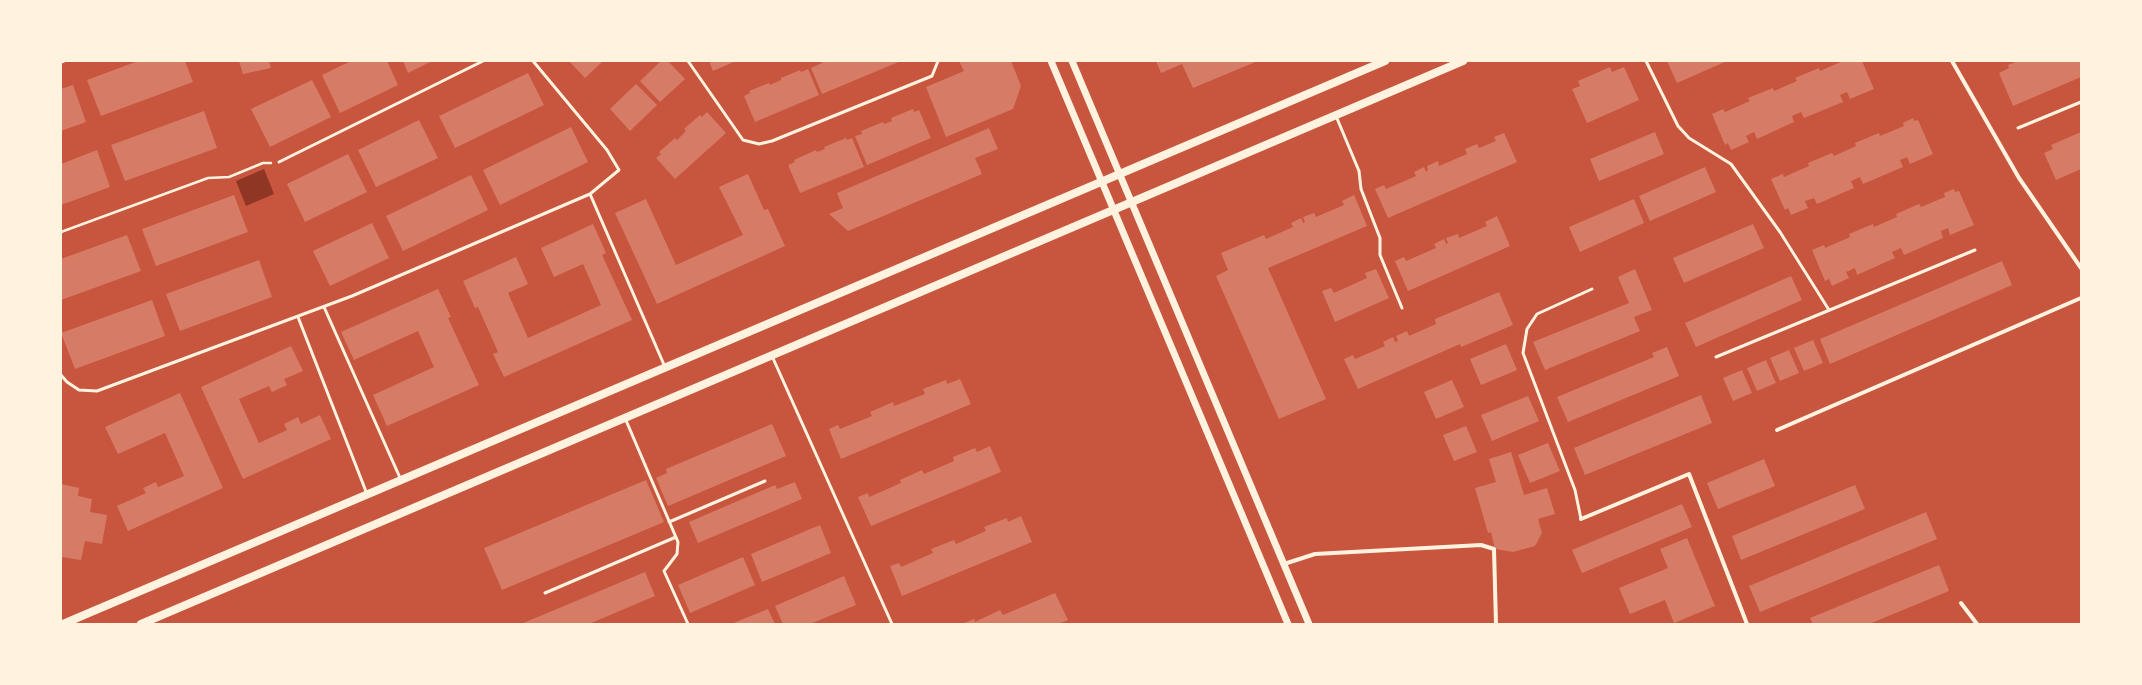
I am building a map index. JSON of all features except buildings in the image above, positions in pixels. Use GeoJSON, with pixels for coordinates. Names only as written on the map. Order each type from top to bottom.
{"type":"FeatureCollection","features":[{"type":"Feature","properties":{"kind":"main road"},"geometry":{"type":"LineString","coordinates":[[63,624],[1385,61]]}},
{"type":"Feature","properties":{"kind":"main road"},"geometry":{"type":"LineString","coordinates":[[142,624],[1463,61]]}},
{"type":"Feature","properties":{"kind":"street"},"geometry":{"type":"LineString","coordinates":[[1051,61],[1288,624]]}},
{"type":"Feature","properties":{"kind":"street"},"geometry":{"type":"LineString","coordinates":[[1072,61],[1309,624]]}},
{"type":"Feature","properties":{"kind":"street"},"geometry":{"type":"LineString","coordinates":[[1952,61],[2019,178],[2081,268]]}},
{"type":"Feature","properties":{"kind":"street"},"geometry":{"type":"LineString","coordinates":[[1777,430],[2081,298]]}},
{"type":"Feature","properties":{"kind":"street"},"geometry":{"type":"LineString","coordinates":[[1581,519],[1689,474],[1747,624]]}},
{"type":"Feature","properties":{"kind":"street"},"geometry":{"type":"LineString","coordinates":[[1284,564],[1315,554],[1481,545],[1494,549],[1496,624]]}},
{"type":"Feature","properties":{"kind":"street"},"geometry":{"type":"LineString","coordinates":[[1961,603],[1977,624]]}},
{"type":"Feature","properties":{"kind":"lane"},"geometry":{"type":"LineString","coordinates":[[279,162],[483,61]]}},
{"type":"Feature","properties":{"kind":"lane"},"geometry":{"type":"LineString","coordinates":[[61,375],[67,382],[79,390],[97,391],[324,307],[590,194],[619,170],[607,150],[533,61]]}},
{"type":"Feature","properties":{"kind":"lane"},"geometry":{"type":"LineString","coordinates":[[688,61],[743,140],[759,144],[772,141],[932,76],[938,61]]}},
{"type":"Feature","properties":{"kind":"lane"},"geometry":{"type":"LineString","coordinates":[[1646,61],[1678,126],[1688,138],[1731,164],[1780,232],[1829,310]]}},
{"type":"Feature","properties":{"kind":"lane"},"geometry":{"type":"LineString","coordinates":[[2018,128],[2081,102]]}},
{"type":"Feature","properties":{"kind":"lane"},"geometry":{"type":"LineString","coordinates":[[1336,116],[1360,171],[1361,189],[1380,238],[1380,255],[1402,308]]}},
{"type":"Feature","properties":{"kind":"lane"},"geometry":{"type":"LineString","coordinates":[[590,194],[666,368]]}},
{"type":"Feature","properties":{"kind":"lane"},"geometry":{"type":"LineString","coordinates":[[1716,357],[1974,250]]}},
{"type":"Feature","properties":{"kind":"lane"},"geometry":{"type":"LineString","coordinates":[[1581,519],[1575,490],[1523,353],[1527,329],[1537,314],[1592,289]]}},
{"type":"Feature","properties":{"kind":"lane"},"geometry":{"type":"LineString","coordinates":[[324,307],[401,480]]}},
{"type":"Feature","properties":{"kind":"lane"},"geometry":{"type":"LineString","coordinates":[[298,317],[367,495]]}},
{"type":"Feature","properties":{"kind":"lane"},"geometry":{"type":"LineString","coordinates":[[772,356],[892,624]]}},
{"type":"Feature","properties":{"kind":"lane"},"geometry":{"type":"LineString","coordinates":[[624,418],[678,542],[677,554],[664,571],[688,624]]}},
{"type":"Feature","properties":{"kind":"lane"},"geometry":{"type":"LineString","coordinates":[[670,522],[765,481]]}},
{"type":"Feature","properties":{"kind":"lane"},"geometry":{"type":"LineString","coordinates":[[546,593],[676,537]]}},
{"type":"Feature","properties":{"kind":"path"},"geometry":{"type":"LineString","coordinates":[[61,232],[208,178],[229,177],[263,163],[279,162]]}},
{"type":"Feature","properties":{"kind":"shaded area"},"geometry":{"type":"Polygon","coordinates":[[[264,169],[274,194],[246,206],[236,181],[264,169]]]}}]}
